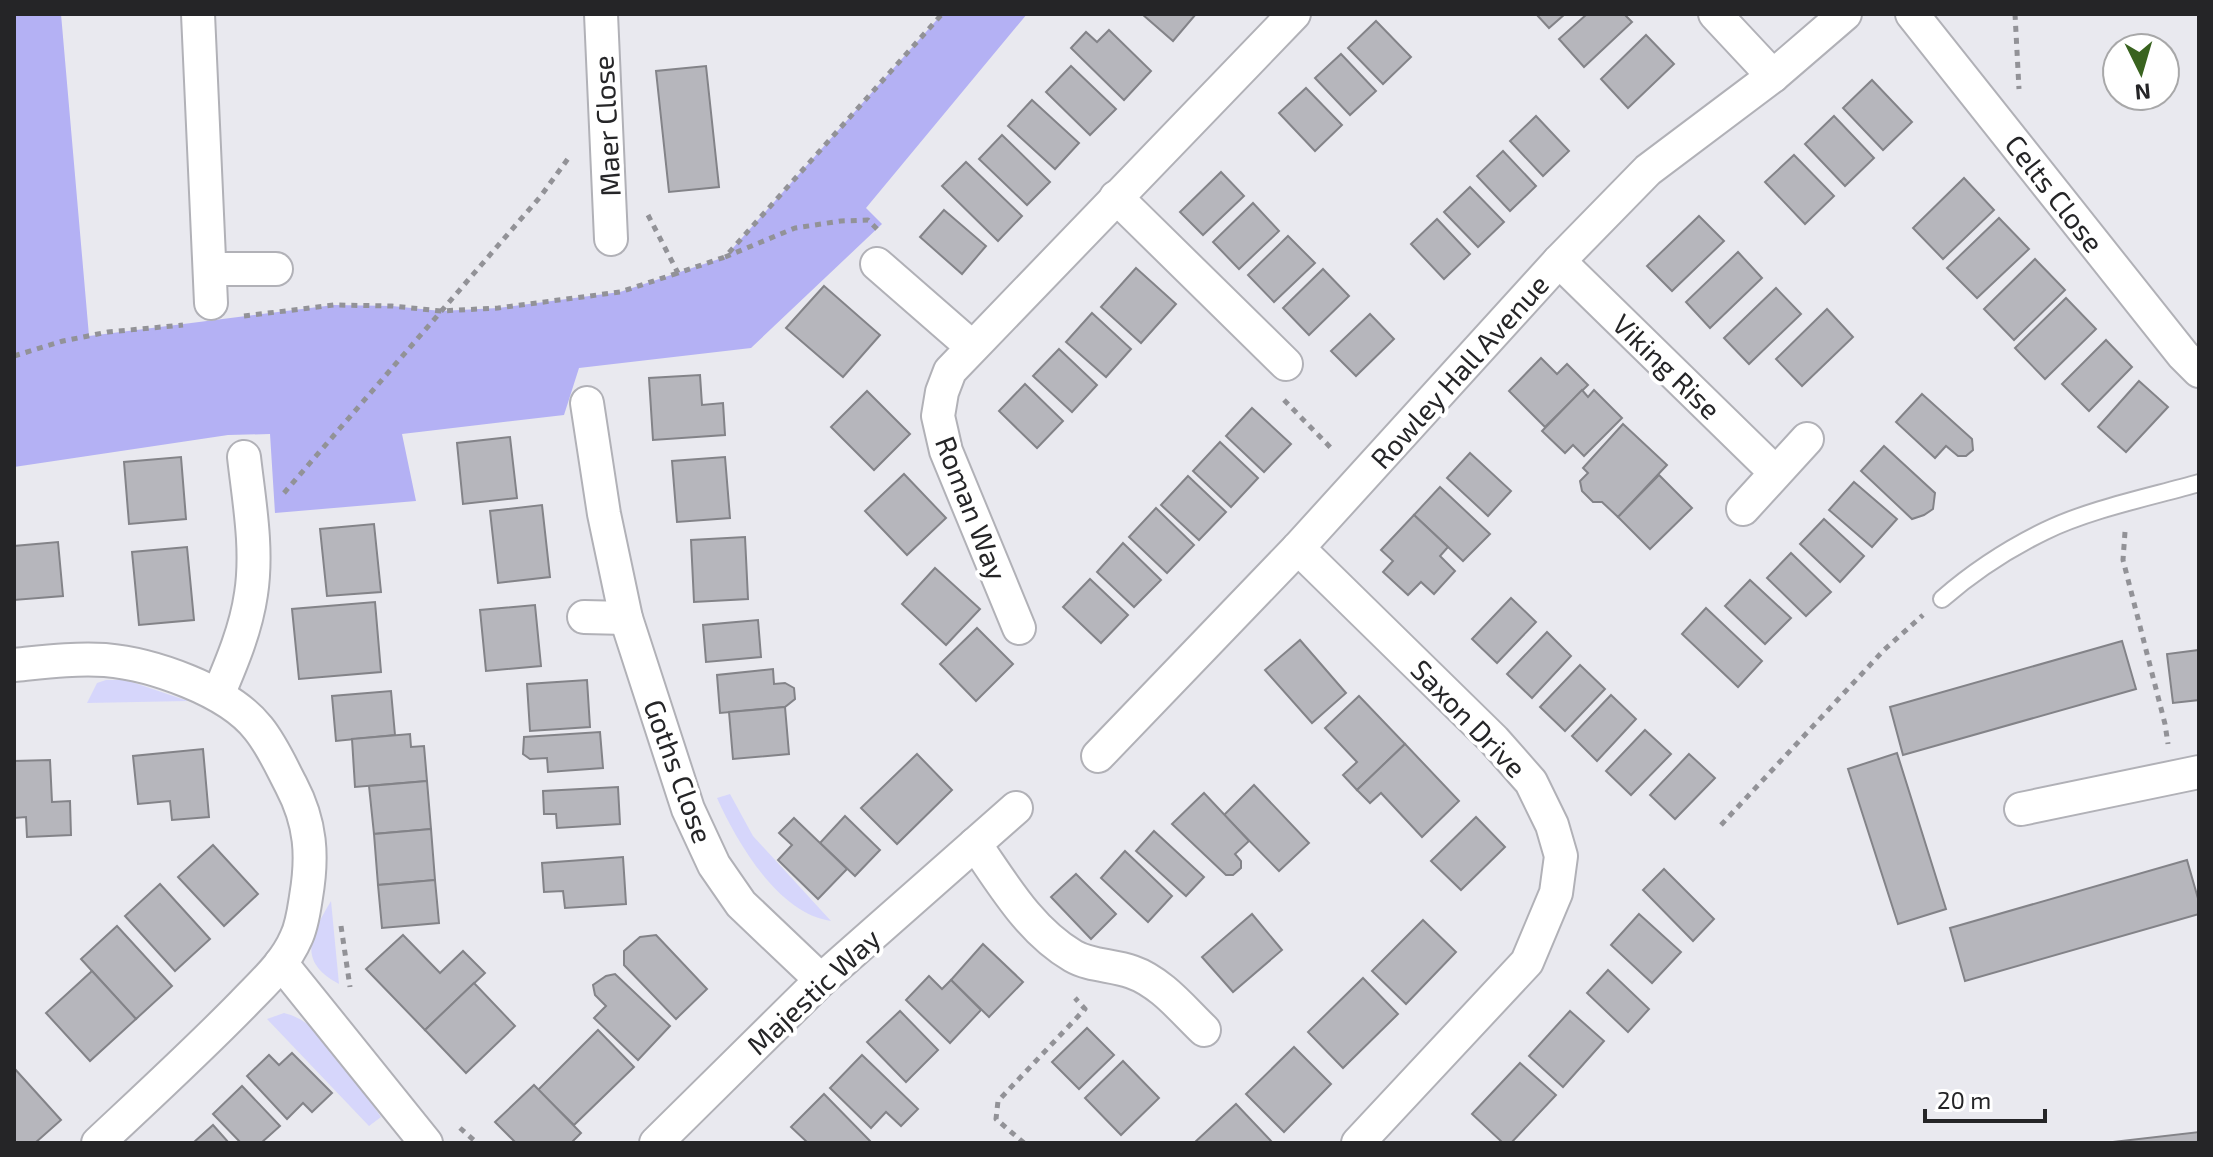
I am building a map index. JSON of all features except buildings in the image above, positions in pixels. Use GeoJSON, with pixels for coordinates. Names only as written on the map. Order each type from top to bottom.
{"type":"FeatureCollection","features":[{"type":"Feature","properties":{"kind":"street"},"geometry":{"type":"LineString","coordinates":[[198,14],[213,315]]}},
{"type":"Feature","properties":{"kind":"street","name":"Maer Close"},"geometry":{"type":"LineString","coordinates":[[601,14],[611,239]]}},
{"type":"Feature","properties":{"kind":"street","name":"Roman Way"},"geometry":{"type":"LineString","coordinates":[[1019,628],[946,451],[938,416],[950,371],[1294,14]]}},
{"type":"Feature","properties":{"kind":"street"},"geometry":{"type":"LineString","coordinates":[[1715,14],[1773,76]]}},
{"type":"Feature","properties":{"kind":"street","name":"Rowley Hall Avenue"},"geometry":{"type":"LineString","coordinates":[[1098,756],[1298,548],[1559,261],[1648,170],[1773,76],[1845,14]]}},
{"type":"Feature","properties":{"kind":"street","name":"Celts Close"},"geometry":{"type":"LineString","coordinates":[[1912,14],[2183,355],[2199,371]]}},
{"type":"Feature","properties":{"kind":"street"},"geometry":{"type":"LineString","coordinates":[[1116,197],[1286,364]]}},
{"type":"Feature","properties":{"kind":"street","name":"Viking Rise"},"geometry":{"type":"LineString","coordinates":[[1559,261],[1775,472]]}},
{"type":"Feature","properties":{"kind":"street"},"geometry":{"type":"LineString","coordinates":[[877,264],[971,346]]}},
{"type":"Feature","properties":{"kind":"street"},"geometry":{"type":"LineString","coordinates":[[210,269],[276,269]]}},
{"type":"Feature","properties":{"kind":"street","name":"Goths Close"},"geometry":{"type":"LineString","coordinates":[[587,403],[604,514],[626,618],[688,809],[714,865],[741,904],[821,980]]}},
{"type":"Feature","properties":{"kind":"street"},"geometry":{"type":"LineString","coordinates":[[1743,509],[1807,439]]}},
{"type":"Feature","properties":{"kind":"street"},"geometry":{"type":"LineString","coordinates":[[218,695],[245,625],[252,590],[253,541],[244,457]]}},
{"type":"Feature","properties":{"kind":"street","name":"Saxon Drive"},"geometry":{"type":"LineString","coordinates":[[1298,548],[1494,740],[1531,782],[1552,825],[1561,856],[1556,893],[1527,962],[1358,1143]]}},
{"type":"Feature","properties":{"kind":"street"},"geometry":{"type":"LineString","coordinates":[[584,617],[626,618]]}},
{"type":"Feature","properties":{"kind":"street"},"geometry":{"type":"LineString","coordinates":[[14,665],[108,660],[144,667],[218,695],[256,726],[272,749],[299,799],[309,827],[311,855],[303,913],[297,938],[281,963],[208,1040],[98,1143]]}},
{"type":"Feature","properties":{"kind":"street"},"geometry":{"type":"LineString","coordinates":[[2021,809],[2199,772]]}},
{"type":"Feature","properties":{"kind":"street","name":"Majestic Way"},"geometry":{"type":"LineString","coordinates":[[656,1143],[821,980],[1016,808]]}},
{"type":"Feature","properties":{"kind":"street"},"geometry":{"type":"LineString","coordinates":[[975,844],[1023,912],[1053,943],[1076,958],[1148,978],[1204,1030]]}},
{"type":"Feature","properties":{"kind":"street"},"geometry":{"type":"LineString","coordinates":[[281,963],[426,1143]]}},
{"type":"Feature","properties":{"kind":"lane"},"geometry":{"type":"LineString","coordinates":[[1942,599],[1970,575],[2047,530],[2199,483]]}},
{"type":"Feature","properties":{"kind":"path"},"geometry":{"type":"LineString","coordinates":[[725,257],[942,14]]}},
{"type":"Feature","properties":{"kind":"path"},"geometry":{"type":"LineString","coordinates":[[2015,14],[2019,93]]}},
{"type":"Feature","properties":{"kind":"path"},"geometry":{"type":"LineString","coordinates":[[276,502],[540,197],[572,153]]}},
{"type":"Feature","properties":{"kind":"path"},"geometry":{"type":"LineString","coordinates":[[647,213],[678,273]]}},
{"type":"Feature","properties":{"kind":"path"},"geometry":{"type":"LineString","coordinates":[[14,356],[63,341],[213,315],[334,305],[441,311],[498,308],[620,292],[725,257],[795,228],[868,220],[879,231]]}},
{"type":"Feature","properties":{"kind":"path"},"geometry":{"type":"LineString","coordinates":[[2127,503],[2123,560],[2165,724]]}},
{"type":"Feature","properties":{"kind":"path"},"geometry":{"type":"LineString","coordinates":[[1721,825],[1884,650],[1942,599]]}},
{"type":"Feature","properties":{"kind":"path"},"geometry":{"type":"LineString","coordinates":[[340,924],[351,991]]}},
{"type":"Feature","properties":{"kind":"path"},"geometry":{"type":"LineString","coordinates":[[1024,1143],[996,1119],[998,1101],[1085,1009],[1065,987]]}},
{"type":"Feature","properties":{"kind":"path"},"geometry":{"type":"LineString","coordinates":[[454,1122],[477,1143]]}},
{"type":"Feature","properties":{"kind":"shaded area"},"geometry":{"type":"Polygon","coordinates":[[[14,14],[61,14],[89,336],[334,305],[441,311],[498,308],[620,292],[725,257],[942,14],[1027,14],[866,208],[882,224],[751,348],[579,368],[564,415],[402,434],[416,501],[275,513],[270,434],[228,435],[14,467],[14,14]]]}},
{"type":"Feature","properties":{"kind":"shaded area"},"geometry":{"type":"Polygon","coordinates":[[[126,680],[188,701],[87,703],[97,683],[126,680]]]}},
{"type":"Feature","properties":{"kind":"shaded area"},"geometry":{"type":"Polygon","coordinates":[[[730,794],[753,836],[831,921],[812,916],[794,905],[762,873],[736,835],[717,798],[730,794]]]}},
{"type":"Feature","properties":{"kind":"shaded area"},"geometry":{"type":"Polygon","coordinates":[[[331,901],[339,984],[317,966],[311,947],[313,936],[331,901]]]}},
{"type":"Feature","properties":{"kind":"shaded area"},"geometry":{"type":"Polygon","coordinates":[[[284,1013],[313,1028],[326,1041],[381,1117],[369,1126],[267,1019],[284,1013]]]}}]}
